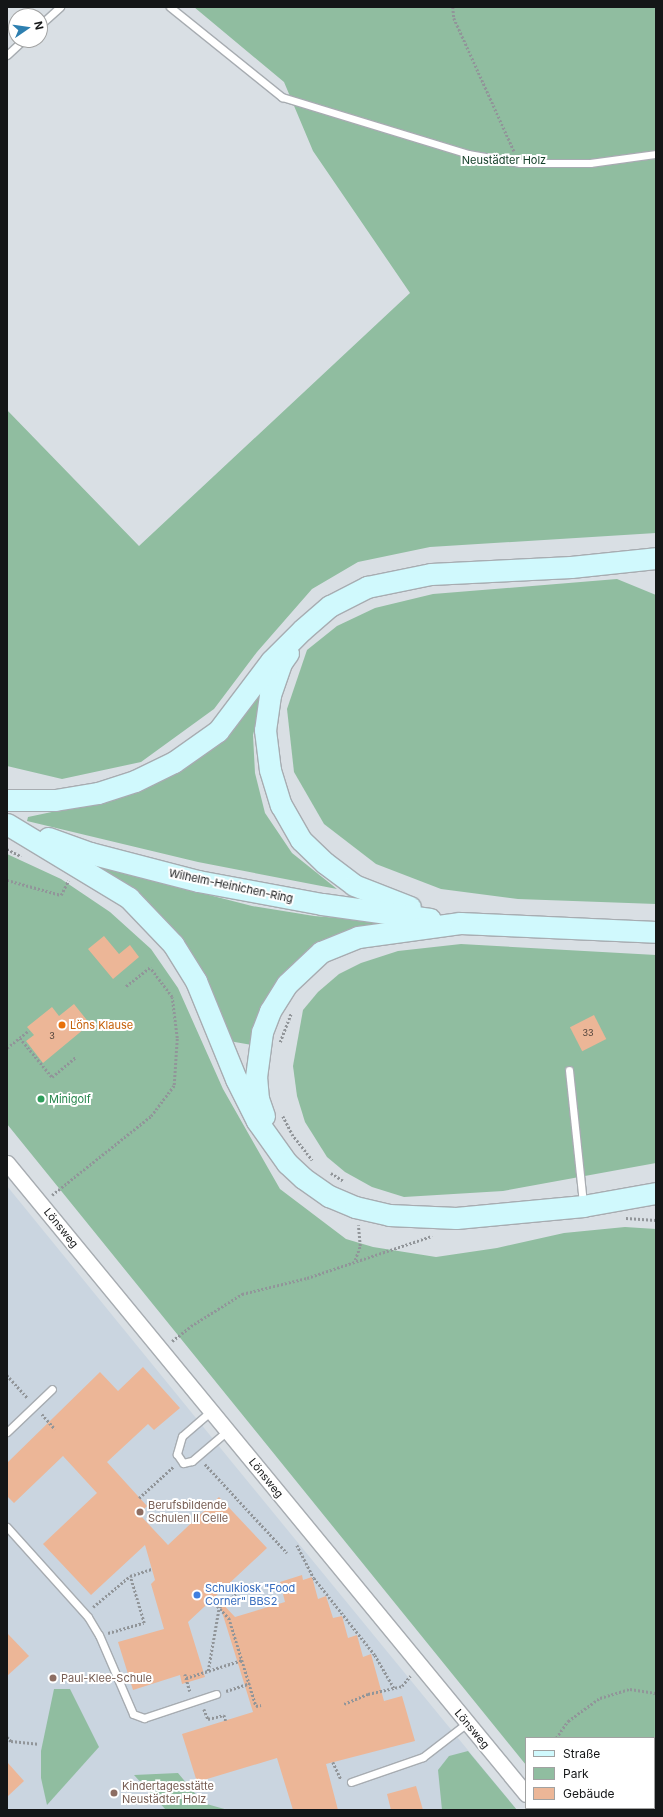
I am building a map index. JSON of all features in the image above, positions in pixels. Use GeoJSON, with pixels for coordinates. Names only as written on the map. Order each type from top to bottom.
{"type":"FeatureCollection","features":[{"type":"Feature","properties":{"kind":"main road"},"geometry":{"type":"LineString","coordinates":[[7,800],[55,800],[98,793],[135,781],[174,762],[218,731],[271,661],[302,630],[330,606],[367,587],[431,574],[571,567],[656,558]]}},
{"type":"Feature","properties":{"kind":"main road"},"geometry":{"type":"LineString","coordinates":[[571,567],[656,571]]}},
{"type":"Feature","properties":{"kind":"main road"},"geometry":{"type":"LineString","coordinates":[[302,630],[281,663],[270,695],[265,730],[270,770],[281,805],[301,840],[325,863],[354,885],[394,902],[460,923]]}},
{"type":"Feature","properties":{"kind":"main road"},"geometry":{"type":"LineString","coordinates":[[7,824],[129,898],[172,944],[196,981],[236,1079],[257,1121],[287,1162],[303,1178],[329,1196],[355,1207],[389,1215],[456,1218],[583,1206],[615,1210],[656,1204]]}},
{"type":"Feature","properties":{"kind":"main road","name":"Wilhelm-Heinichen-Ring"},"geometry":{"type":"LineString","coordinates":[[7,824],[90,853],[198,881],[322,904],[460,923]]}},
{"type":"Feature","properties":{"kind":"main road"},"geometry":{"type":"LineString","coordinates":[[287,1162],[266,1122],[258,1099],[258,1052],[270,1011],[288,984],[321,952],[358,938],[460,923],[656,932]]}},
{"type":"Feature","properties":{"kind":"main road"},"geometry":{"type":"LineString","coordinates":[[615,1210],[656,1193]]}},
{"type":"Feature","properties":{"kind":"street","name":"Lönsweg"},"geometry":{"type":"LineString","coordinates":[[7,1163],[525,1793]]}},
{"type":"Feature","properties":{"kind":"lane"},"geometry":{"type":"LineString","coordinates":[[48,18],[60,7]]}},
{"type":"Feature","properties":{"kind":"lane"},"geometry":{"type":"LineString","coordinates":[[170,7],[282,97],[468,154],[520,164],[590,163],[656,154]]}},
{"type":"Feature","properties":{"kind":"lane"},"geometry":{"type":"LineString","coordinates":[[7,55],[14,48]]}},
{"type":"Feature","properties":{"kind":"lane"},"geometry":{"type":"LineString","coordinates":[[569,1070],[583,1206]]}},
{"type":"Feature","properties":{"kind":"lane"},"geometry":{"type":"LineString","coordinates":[[7,1432],[52,1389]]}},
{"type":"Feature","properties":{"kind":"lane"},"geometry":{"type":"LineString","coordinates":[[211,1411],[182,1436],[177,1454],[183,1463],[192,1461],[227,1431]]}},
{"type":"Feature","properties":{"kind":"lane"},"geometry":{"type":"LineString","coordinates":[[7,1527],[85,1614],[99,1635],[133,1714],[144,1718],[216,1694]]}},
{"type":"Feature","properties":{"kind":"lane"},"geometry":{"type":"LineString","coordinates":[[351,1782],[423,1757],[467,1723]]}},
{"type":"Feature","properties":{"kind":"path"},"geometry":{"type":"LineString","coordinates":[[453,7],[454,18],[520,164]]}},
{"type":"Feature","properties":{"kind":"path"},"geometry":{"type":"LineString","coordinates":[[7,849],[23,856]]}},
{"type":"Feature","properties":{"kind":"path"},"geometry":{"type":"LineString","coordinates":[[62,875],[76,882]]}},
{"type":"Feature","properties":{"kind":"path"},"geometry":{"type":"LineString","coordinates":[[7,880],[60,895],[69,878]]}},
{"type":"Feature","properties":{"kind":"path"},"geometry":{"type":"LineString","coordinates":[[41,1204],[151,1116],[174,1085],[177,1038],[172,997],[150,968],[126,987]]}},
{"type":"Feature","properties":{"kind":"path"},"geometry":{"type":"LineString","coordinates":[[258,1052],[275,1055],[292,1011]]}},
{"type":"Feature","properties":{"kind":"path"},"geometry":{"type":"LineString","coordinates":[[7,1048],[29,1030]]}},
{"type":"Feature","properties":{"kind":"path"},"geometry":{"type":"LineString","coordinates":[[20,1038],[52,1076],[76,1057]]}},
{"type":"Feature","properties":{"kind":"path"},"geometry":{"type":"LineString","coordinates":[[282,1115],[292,1134],[316,1165]]}},
{"type":"Feature","properties":{"kind":"path"},"geometry":{"type":"LineString","coordinates":[[329,1172],[349,1184]]}},
{"type":"Feature","properties":{"kind":"path"},"geometry":{"type":"LineString","coordinates":[[615,1210],[656,1220]]}},
{"type":"Feature","properties":{"kind":"path"},"geometry":{"type":"LineString","coordinates":[[355,1260],[360,1246],[357,1223],[364,1224]]}},
{"type":"Feature","properties":{"kind":"path"},"geometry":{"type":"LineString","coordinates":[[161,1350],[194,1324],[242,1294],[307,1278],[355,1260],[434,1234],[427,1232]]}},
{"type":"Feature","properties":{"kind":"path"},"geometry":{"type":"LineString","coordinates":[[198,1456],[286,1553]]}},
{"type":"Feature","properties":{"kind":"path"},"geometry":{"type":"LineString","coordinates":[[138,1498],[181,1460]]}},
{"type":"Feature","properties":{"kind":"path"},"geometry":{"type":"LineString","coordinates":[[297,1545],[314,1578],[375,1655],[394,1688]]}},
{"type":"Feature","properties":{"kind":"path"},"geometry":{"type":"LineString","coordinates":[[85,1614],[130,1576],[152,1569]]}},
{"type":"Feature","properties":{"kind":"path"},"geometry":{"type":"LineString","coordinates":[[99,1635],[144,1623],[130,1576]]}},
{"type":"Feature","properties":{"kind":"path"},"geometry":{"type":"LineString","coordinates":[[208,1671],[219,1607],[236,1594]]}},
{"type":"Feature","properties":{"kind":"path"},"geometry":{"type":"LineString","coordinates":[[212,1600],[229,1618],[256,1706],[261,1705]]}},
{"type":"Feature","properties":{"kind":"path"},"geometry":{"type":"LineString","coordinates":[[186,1678],[242,1660]]}},
{"type":"Feature","properties":{"kind":"path"},"geometry":{"type":"LineString","coordinates":[[344,1704],[402,1686],[422,1667]]}},
{"type":"Feature","properties":{"kind":"path"},"geometry":{"type":"LineString","coordinates":[[185,1674],[193,1702]]}},
{"type":"Feature","properties":{"kind":"path"},"geometry":{"type":"LineString","coordinates":[[216,1694],[250,1684]]}},
{"type":"Feature","properties":{"kind":"path"},"geometry":{"type":"LineString","coordinates":[[557,1737],[568,1721],[600,1698],[630,1689],[656,1693]]}},
{"type":"Feature","properties":{"kind":"path"},"geometry":{"type":"LineString","coordinates":[[201,1699],[208,1719],[224,1715],[226,1721]]}},
{"type":"Feature","properties":{"kind":"path"},"geometry":{"type":"LineString","coordinates":[[7,1737],[11,1741],[38,1744]]}},
{"type":"Feature","properties":{"kind":"path"},"geometry":{"type":"LineString","coordinates":[[333,1762],[340,1778],[351,1782]]}},
{"type":"Feature","properties":{"kind":"shaded area","name":"Berufsbildende Schulen II Celle"},"geometry":{"type":"Polygon","coordinates":[[[7,1186],[231,1461],[517,1810],[7,1810],[7,1186]]]}},
{"type":"Feature","properties":{"kind":"green space","name":"Neustädter Holz"},"geometry":{"type":"Polygon","coordinates":[[[194,7],[656,7],[656,533],[430,547],[358,562],[312,589],[257,652],[214,709],[141,762],[62,779],[7,766],[7,410],[139,546],[410,293],[313,151],[284,82],[194,7]]]}},
{"type":"Feature","properties":{"kind":"green space"},"geometry":{"type":"Polygon","coordinates":[[[617,579],[656,595],[656,904],[518,899],[441,889],[376,864],[324,824],[294,772],[287,709],[307,650],[337,626],[375,608],[433,594],[617,579]]]}},
{"type":"Feature","properties":{"kind":"green space"},"geometry":{"type":"Polygon","coordinates":[[[267,682],[253,735],[255,773],[265,813],[292,853],[337,889],[198,862],[27,821],[28,817],[104,801],[160,782],[217,746],[267,682]]]}},
{"type":"Feature","properties":{"kind":"green space"},"geometry":{"type":"Polygon","coordinates":[[[7,854],[61,879],[110,912],[151,949],[178,988],[223,1089],[280,1189],[346,1239],[373,1247],[436,1257],[497,1248],[564,1233],[625,1227],[656,1229],[656,1810],[564,1810],[655,1809],[655,1737],[525,1737],[525,1764],[7,1124],[7,854]]]}},
{"type":"Feature","properties":{"kind":"green space"},"geometry":{"type":"Polygon","coordinates":[[[92,865],[252,906],[314,916],[386,922],[338,934],[317,944],[252,1045],[229,1041],[213,1002],[92,865]]]}},
{"type":"Feature","properties":{"kind":"green space"},"geometry":{"type":"Polygon","coordinates":[[[461,944],[656,955],[656,1163],[503,1191],[404,1197],[372,1187],[345,1172],[327,1157],[305,1122],[297,1096],[293,1066],[303,1010],[318,992],[339,974],[361,963],[398,951],[461,944]]]}},
{"type":"Feature","properties":{"kind":"green space"},"geometry":{"type":"Polygon","coordinates":[[[54,1689],[70,1689],[99,1747],[47,1805],[41,1778],[41,1751],[54,1689]]]}},
{"type":"Feature","properties":{"kind":"green space"},"geometry":{"type":"Polygon","coordinates":[[[468,1751],[517,1810],[442,1810],[438,1770],[449,1756],[468,1751]]]}},
{"type":"Feature","properties":{"kind":"green space"},"geometry":{"type":"Polygon","coordinates":[[[178,1773],[203,1803],[228,1810],[166,1810],[134,1775],[178,1773]]]}},
{"type":"Feature","properties":{"kind":"building"},"geometry":{"type":"Polygon","coordinates":[[[104,936],[119,954],[130,945],[139,957],[113,979],[88,949],[104,936]]]}},
{"type":"Feature","properties":{"kind":"building"},"geometry":{"type":"Polygon","coordinates":[[[74,1004],[90,1024],[43,1063],[26,1041],[34,1035],[27,1027],[52,1007],[59,1016],[74,1004]]]}},
{"type":"Feature","properties":{"kind":"building"},"geometry":{"type":"Polygon","coordinates":[[[594,1015],[606,1039],[582,1051],[570,1027],[594,1015]]]}},
{"type":"Feature","properties":{"kind":"building"},"geometry":{"type":"Polygon","coordinates":[[[143,1367],[180,1408],[154,1430],[148,1424],[107,1462],[147,1506],[139,1514],[168,1545],[219,1497],[267,1548],[188,1622],[205,1677],[182,1684],[180,1675],[133,1690],[118,1642],[164,1629],[151,1584],[155,1580],[145,1545],[91,1595],[43,1544],[97,1493],[63,1456],[14,1503],[7,1496],[7,1463],[100,1372],[118,1391],[143,1367]]]}},
{"type":"Feature","properties":{"kind":"building"},"geometry":{"type":"Polygon","coordinates":[[[302,1575],[303,1580],[312,1577],[318,1599],[326,1596],[333,1618],[342,1616],[348,1638],[357,1635],[363,1657],[371,1654],[384,1701],[402,1696],[415,1741],[326,1764],[338,1810],[293,1810],[277,1758],[197,1782],[182,1734],[253,1712],[218,1599],[235,1617],[285,1602],[280,1582],[302,1575]]]}},
{"type":"Feature","properties":{"kind":"building"},"geometry":{"type":"Polygon","coordinates":[[[7,1633],[29,1656],[7,1676],[7,1633]]]}},
{"type":"Feature","properties":{"kind":"building"},"geometry":{"type":"Polygon","coordinates":[[[7,1762],[24,1781],[7,1797],[7,1762]]]}},
{"type":"Feature","properties":{"kind":"building"},"geometry":{"type":"Polygon","coordinates":[[[416,1786],[423,1810],[391,1810],[387,1794],[416,1786]]]}},
{"type":"Feature","properties":{"kind":"place","name":"Löns Klause"},"geometry":{"type":"Point","coordinates":[62,1025]}},
{"type":"Feature","properties":{"kind":"place","name":"Minigolf"},"geometry":{"type":"Point","coordinates":[41,1099]}},
{"type":"Feature","properties":{"kind":"place","name":"Berufsbildende Schulen II Celle"},"geometry":{"type":"Point","coordinates":[140,1512]}},
{"type":"Feature","properties":{"kind":"place","name":"Schulkiosk \"Food Corner\" BBS2"},"geometry":{"type":"Point","coordinates":[197,1595]}},
{"type":"Feature","properties":{"kind":"place","name":"Paul-Klee-Schule"},"geometry":{"type":"Point","coordinates":[53,1678]}},
{"type":"Feature","properties":{"kind":"place","name":"Kindertagesstätte Neustädter Holz"},"geometry":{"type":"Point","coordinates":[114,1793]}}]}
